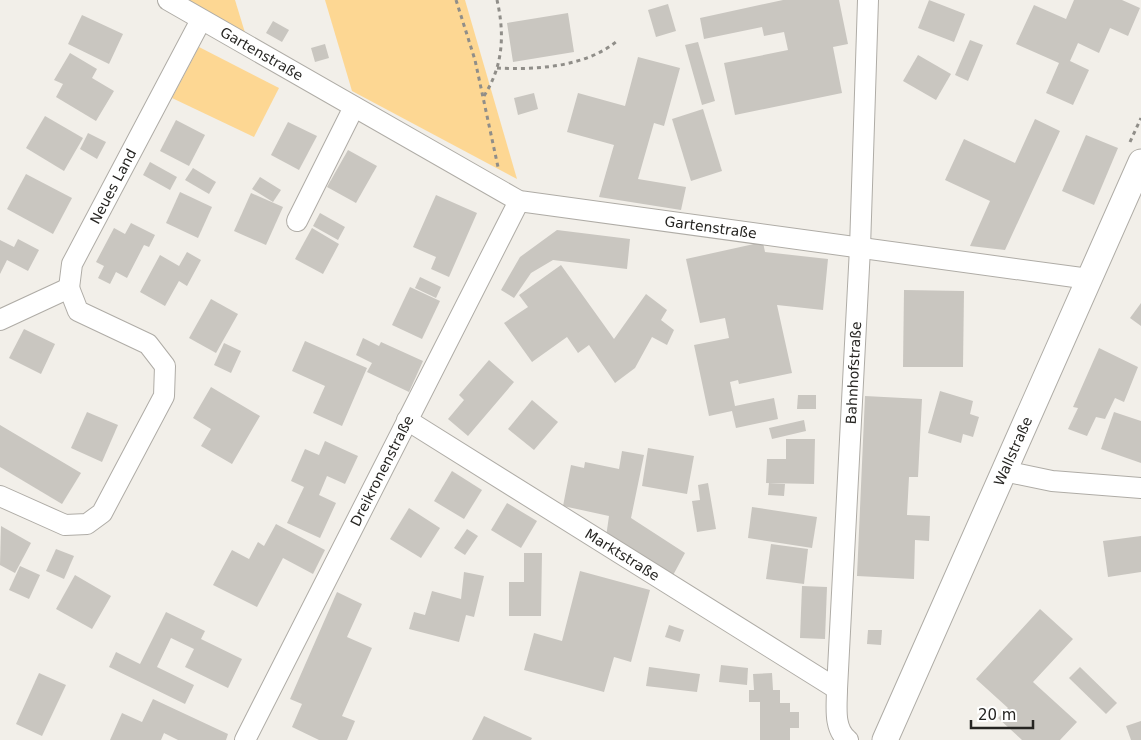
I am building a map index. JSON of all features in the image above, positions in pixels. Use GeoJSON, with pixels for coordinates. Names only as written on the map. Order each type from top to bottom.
{"type":"FeatureCollection","features":[{"type":"Feature","properties":{"kind":"street","name":"Gartenstraße"},"geometry":{"type":"LineString","coordinates":[[168,0],[519,201],[1089,279]]}},
{"type":"Feature","properties":{"kind":"street","name":"Bahnhofstraße"},"geometry":{"type":"LineString","coordinates":[[848,740],[845,738],[837,721],[837,689],[860,248],[868,0]]}},
{"type":"Feature","properties":{"kind":"street","name":"Neues Land"},"geometry":{"type":"LineString","coordinates":[[69,288],[72,264],[201,20]]}},
{"type":"Feature","properties":{"kind":"street"},"geometry":{"type":"LineString","coordinates":[[297,221],[354,107]]}},
{"type":"Feature","properties":{"kind":"street","name":"Wallstraße"},"geometry":{"type":"LineString","coordinates":[[887,739],[1141,162]]}},
{"type":"Feature","properties":{"kind":"street","name":"Dreikronenstraße"},"geometry":{"type":"LineString","coordinates":[[246,740],[519,201]]}},
{"type":"Feature","properties":{"kind":"street"},"geometry":{"type":"LineString","coordinates":[[0,320],[69,288],[78,311],[148,344],[165,366],[164,396],[102,513],[87,524],[65,525],[0,496]]}},
{"type":"Feature","properties":{"kind":"street","name":"Marktstraße"},"geometry":{"type":"LineString","coordinates":[[407,420],[837,689]]}},
{"type":"Feature","properties":{"kind":"street"},"geometry":{"type":"LineString","coordinates":[[1004,471],[1052,481],[1141,488]]}},
{"type":"Feature","properties":{"kind":"path"},"geometry":{"type":"LineString","coordinates":[[456,0],[484,97],[499,171]]}},
{"type":"Feature","properties":{"kind":"path"},"geometry":{"type":"LineString","coordinates":[[484,97],[495,78],[503,41],[497,0]]}},
{"type":"Feature","properties":{"kind":"path"},"geometry":{"type":"LineString","coordinates":[[498,68],[527,69],[570,62],[605,51],[617,41]]}},
{"type":"Feature","properties":{"kind":"shaded area"},"geometry":{"type":"Polygon","coordinates":[[[186,0],[235,0],[246,36],[186,0]]]}},
{"type":"Feature","properties":{"kind":"shaded area"},"geometry":{"type":"Polygon","coordinates":[[[325,0],[465,0],[517,179],[352,91],[325,0]]]}},
{"type":"Feature","properties":{"kind":"shaded area"},"geometry":{"type":"Polygon","coordinates":[[[199,47],[279,88],[254,137],[172,98],[199,47]]]}},
{"type":"Feature","properties":{"kind":"building"},"geometry":{"type":"Polygon","coordinates":[[[783,0],[839,0],[848,44],[833,47],[842,93],[735,115],[724,63],[788,50],[784,32],[764,36],[762,27],[704,39],[700,18],[783,0]]]}},
{"type":"Feature","properties":{"kind":"building"},"geometry":{"type":"Polygon","coordinates":[[[929,0],[965,14],[954,42],[918,28],[929,0]]]}},
{"type":"Feature","properties":{"kind":"building"},"geometry":{"type":"Polygon","coordinates":[[[1074,0],[1122,0],[1140,8],[1128,36],[1110,28],[1099,53],[1078,43],[1070,61],[1089,70],[1073,105],[1046,93],[1059,63],[1016,44],[1034,5],[1066,19],[1074,0]]]}},
{"type":"Feature","properties":{"kind":"building"},"geometry":{"type":"Polygon","coordinates":[[[668,4],[676,31],[656,37],[648,10],[668,4]]]}},
{"type":"Feature","properties":{"kind":"building"},"geometry":{"type":"Polygon","coordinates":[[[568,13],[574,52],[513,62],[507,23],[568,13]]]}},
{"type":"Feature","properties":{"kind":"building"},"geometry":{"type":"Polygon","coordinates":[[[82,15],[123,34],[109,64],[68,44],[82,15]]]}},
{"type":"Feature","properties":{"kind":"building"},"geometry":{"type":"Polygon","coordinates":[[[273,21],[289,30],[282,42],[266,33],[273,21]]]}},
{"type":"Feature","properties":{"kind":"building"},"geometry":{"type":"Polygon","coordinates":[[[970,40],[983,45],[968,81],[955,75],[970,40]]]}},
{"type":"Feature","properties":{"kind":"building"},"geometry":{"type":"Polygon","coordinates":[[[698,42],[715,101],[702,105],[685,45],[698,42]]]}},
{"type":"Feature","properties":{"kind":"building"},"geometry":{"type":"Polygon","coordinates":[[[325,44],[329,58],[315,62],[311,48],[325,44]]]}},
{"type":"Feature","properties":{"kind":"building"},"geometry":{"type":"Polygon","coordinates":[[[70,53],[97,69],[92,78],[114,91],[96,121],[56,97],[63,84],[54,80],[70,53]]]}},
{"type":"Feature","properties":{"kind":"building"},"geometry":{"type":"Polygon","coordinates":[[[918,55],[951,74],[936,100],[903,81],[918,55]]]}},
{"type":"Feature","properties":{"kind":"building"},"geometry":{"type":"Polygon","coordinates":[[[638,57],[680,68],[664,126],[654,123],[638,179],[686,187],[681,210],[599,197],[614,145],[567,132],[578,93],[625,106],[638,57]]]}},
{"type":"Feature","properties":{"kind":"building"},"geometry":{"type":"Polygon","coordinates":[[[534,93],[538,109],[518,115],[514,98],[534,93]]]}},
{"type":"Feature","properties":{"kind":"building"},"geometry":{"type":"Polygon","coordinates":[[[703,109],[722,171],[691,181],[672,119],[703,109]]]}},
{"type":"Feature","properties":{"kind":"building"},"geometry":{"type":"Polygon","coordinates":[[[45,116],[83,138],[64,171],[26,148],[45,116]]]}},
{"type":"Feature","properties":{"kind":"building"},"geometry":{"type":"Polygon","coordinates":[[[1035,119],[1060,131],[1005,250],[970,246],[990,201],[945,180],[964,139],[1015,163],[1035,119]]]}},
{"type":"Feature","properties":{"kind":"building"},"geometry":{"type":"Polygon","coordinates":[[[176,120],[205,135],[189,166],[160,151],[176,120]]]}},
{"type":"Feature","properties":{"kind":"building"},"geometry":{"type":"Polygon","coordinates":[[[288,122],[317,136],[299,170],[271,155],[288,122]]]}},
{"type":"Feature","properties":{"kind":"building"},"geometry":{"type":"Polygon","coordinates":[[[88,133],[106,142],[97,159],[80,149],[88,133]]]}},
{"type":"Feature","properties":{"kind":"building"},"geometry":{"type":"Polygon","coordinates":[[[1086,135],[1118,148],[1094,205],[1062,191],[1086,135]]]}},
{"type":"Feature","properties":{"kind":"building"},"geometry":{"type":"Polygon","coordinates":[[[348,150],[377,166],[356,203],[327,187],[348,150]]]}},
{"type":"Feature","properties":{"kind":"building"},"geometry":{"type":"Polygon","coordinates":[[[150,162],[177,177],[170,190],[143,175],[150,162]]]}},
{"type":"Feature","properties":{"kind":"building"},"geometry":{"type":"Polygon","coordinates":[[[193,168],[216,182],[209,194],[185,180],[193,168]]]}},
{"type":"Feature","properties":{"kind":"building"},"geometry":{"type":"Polygon","coordinates":[[[26,174],[72,198],[53,234],[7,209],[26,174]]]}},
{"type":"Feature","properties":{"kind":"building"},"geometry":{"type":"Polygon","coordinates":[[[260,177],[281,190],[273,202],[252,189],[260,177]]]}},
{"type":"Feature","properties":{"kind":"building"},"geometry":{"type":"Polygon","coordinates":[[[180,192],[212,207],[198,238],[166,223],[180,192]]]}},
{"type":"Feature","properties":{"kind":"building"},"geometry":{"type":"Polygon","coordinates":[[[251,193],[283,207],[266,245],[234,231],[251,193]]]}},
{"type":"Feature","properties":{"kind":"building"},"geometry":{"type":"Polygon","coordinates":[[[436,195],[477,213],[449,277],[431,269],[436,257],[413,247],[436,195]]]}},
{"type":"Feature","properties":{"kind":"building"},"geometry":{"type":"Polygon","coordinates":[[[320,213],[345,227],[338,240],[313,226],[320,213]]]}},
{"type":"Feature","properties":{"kind":"building"},"geometry":{"type":"Polygon","coordinates":[[[131,223],[155,235],[149,247],[144,245],[127,278],[116,272],[110,284],[98,278],[104,266],[96,262],[114,228],[125,234],[131,223]]]}},
{"type":"Feature","properties":{"kind":"building"},"geometry":{"type":"Polygon","coordinates":[[[312,228],[339,244],[323,274],[295,259],[312,228]]]}},
{"type":"Feature","properties":{"kind":"building"},"geometry":{"type":"Polygon","coordinates":[[[557,230],[630,239],[627,269],[553,260],[531,273],[514,298],[501,290],[520,257],[557,230]]]}},
{"type":"Feature","properties":{"kind":"building"},"geometry":{"type":"Polygon","coordinates":[[[18,239],[39,250],[28,271],[7,260],[0,274],[0,240],[14,247],[18,239]]]}},
{"type":"Feature","properties":{"kind":"building"},"geometry":{"type":"Polygon","coordinates":[[[763,242],[765,252],[828,259],[823,310],[777,305],[792,373],[739,384],[738,380],[730,382],[735,406],[774,398],[778,419],[736,428],[732,411],[709,416],[694,345],[729,338],[725,318],[700,323],[686,259],[763,242]]]}},
{"type":"Feature","properties":{"kind":"building"},"geometry":{"type":"Polygon","coordinates":[[[187,252],[201,260],[187,286],[179,281],[165,306],[140,292],[160,255],[179,266],[187,252]]]}},
{"type":"Feature","properties":{"kind":"building"},"geometry":{"type":"Polygon","coordinates":[[[561,265],[614,339],[646,294],[667,310],[661,320],[674,330],[667,345],[652,337],[635,368],[615,383],[589,345],[578,353],[567,337],[532,362],[504,323],[528,307],[519,295],[561,265]]]}},
{"type":"Feature","properties":{"kind":"building"},"geometry":{"type":"Polygon","coordinates":[[[420,277],[441,287],[436,298],[415,288],[420,277]]]}},
{"type":"Feature","properties":{"kind":"building"},"geometry":{"type":"Polygon","coordinates":[[[410,287],[440,301],[422,339],[392,325],[410,287]]]}},
{"type":"Feature","properties":{"kind":"building"},"geometry":{"type":"Polygon","coordinates":[[[904,290],[964,291],[963,367],[903,367],[904,290]]]}},
{"type":"Feature","properties":{"kind":"building"},"geometry":{"type":"Polygon","coordinates":[[[211,299],[238,314],[216,353],[189,338],[211,299]]]}},
{"type":"Feature","properties":{"kind":"building"},"geometry":{"type":"Polygon","coordinates":[[[1141,303],[1141,326],[1130,318],[1141,303]]]}},
{"type":"Feature","properties":{"kind":"building"},"geometry":{"type":"Polygon","coordinates":[[[24,329],[55,344],[41,374],[9,358],[24,329]]]}},
{"type":"Feature","properties":{"kind":"building"},"geometry":{"type":"Polygon","coordinates":[[[363,338],[379,346],[381,342],[423,361],[409,392],[367,372],[372,363],[356,355],[363,338]]]}},
{"type":"Feature","properties":{"kind":"building"},"geometry":{"type":"Polygon","coordinates":[[[305,341],[367,368],[342,426],[313,413],[325,386],[292,371],[305,341]]]}},
{"type":"Feature","properties":{"kind":"building"},"geometry":{"type":"Polygon","coordinates":[[[224,343],[241,351],[231,373],[214,365],[224,343]]]}},
{"type":"Feature","properties":{"kind":"building"},"geometry":{"type":"Polygon","coordinates":[[[1099,348],[1138,367],[1124,402],[1115,398],[1105,419],[1096,417],[1087,436],[1068,429],[1078,408],[1073,407],[1099,348]]]}},
{"type":"Feature","properties":{"kind":"building"},"geometry":{"type":"Polygon","coordinates":[[[489,360],[514,382],[468,436],[448,419],[464,400],[459,395],[489,360]]]}},
{"type":"Feature","properties":{"kind":"building"},"geometry":{"type":"Polygon","coordinates":[[[211,387],[260,416],[232,464],[201,446],[211,429],[193,418],[211,387]]]}},
{"type":"Feature","properties":{"kind":"building"},"geometry":{"type":"Polygon","coordinates":[[[940,391],[973,401],[970,414],[979,417],[973,437],[963,434],[961,443],[928,433],[940,391]]]}},
{"type":"Feature","properties":{"kind":"building"},"geometry":{"type":"Polygon","coordinates":[[[798,395],[816,395],[816,409],[797,409],[798,395]]]}},
{"type":"Feature","properties":{"kind":"building"},"geometry":{"type":"Polygon","coordinates":[[[865,396],[922,399],[918,477],[909,477],[907,515],[930,516],[929,541],[915,540],[914,579],[857,576],[865,396]]]}},
{"type":"Feature","properties":{"kind":"building"},"geometry":{"type":"Polygon","coordinates":[[[532,400],[558,422],[534,450],[508,429],[532,400]]]}},
{"type":"Feature","properties":{"kind":"building"},"geometry":{"type":"Polygon","coordinates":[[[87,412],[118,425],[102,462],[71,448],[87,412]]]}},
{"type":"Feature","properties":{"kind":"building"},"geometry":{"type":"Polygon","coordinates":[[[1114,412],[1141,421],[1141,463],[1101,449],[1114,412]]]}},
{"type":"Feature","properties":{"kind":"building"},"geometry":{"type":"Polygon","coordinates":[[[804,420],[806,431],[772,439],[769,428],[804,420]]]}},
{"type":"Feature","properties":{"kind":"building"},"geometry":{"type":"Polygon","coordinates":[[[0,425],[81,473],[62,504],[0,467],[0,425]]]}},
{"type":"Feature","properties":{"kind":"building"},"geometry":{"type":"Polygon","coordinates":[[[786,439],[815,439],[814,484],[766,483],[767,459],[786,459],[786,439]]]}},
{"type":"Feature","properties":{"kind":"building"},"geometry":{"type":"Polygon","coordinates":[[[325,441],[358,456],[345,484],[327,476],[319,495],[336,503],[320,538],[287,523],[304,487],[291,481],[305,449],[319,455],[325,441]]]}},
{"type":"Feature","properties":{"kind":"building"},"geometry":{"type":"Polygon","coordinates":[[[648,448],[694,456],[687,494],[642,486],[648,448]]]}},
{"type":"Feature","properties":{"kind":"building"},"geometry":{"type":"Polygon","coordinates":[[[622,451],[644,455],[631,518],[685,553],[671,579],[606,537],[609,516],[563,506],[571,465],[584,468],[585,462],[619,469],[622,451]]]}},
{"type":"Feature","properties":{"kind":"building"},"geometry":{"type":"Polygon","coordinates":[[[452,471],[482,490],[464,519],[434,501],[452,471]]]}},
{"type":"Feature","properties":{"kind":"building"},"geometry":{"type":"Polygon","coordinates":[[[708,483],[716,529],[697,532],[692,501],[700,500],[698,485],[708,483]]]}},
{"type":"Feature","properties":{"kind":"building"},"geometry":{"type":"Polygon","coordinates":[[[769,483],[785,484],[784,496],[768,495],[769,483]]]}},
{"type":"Feature","properties":{"kind":"building"},"geometry":{"type":"Polygon","coordinates":[[[507,503],[537,521],[521,548],[491,530],[507,503]]]}},
{"type":"Feature","properties":{"kind":"building"},"geometry":{"type":"Polygon","coordinates":[[[752,507],[817,517],[812,548],[748,538],[752,507]]]}},
{"type":"Feature","properties":{"kind":"building"},"geometry":{"type":"Polygon","coordinates":[[[409,508],[440,528],[421,558],[390,539],[409,508]]]}},
{"type":"Feature","properties":{"kind":"building"},"geometry":{"type":"Polygon","coordinates":[[[276,524],[325,550],[313,574],[283,558],[257,607],[213,585],[232,550],[249,559],[258,542],[264,546],[276,524]]]}},
{"type":"Feature","properties":{"kind":"building"},"geometry":{"type":"Polygon","coordinates":[[[1,526],[31,543],[15,573],[0,565],[1,526]]]}},
{"type":"Feature","properties":{"kind":"building"},"geometry":{"type":"Polygon","coordinates":[[[467,529],[478,536],[465,555],[454,548],[467,529]]]}},
{"type":"Feature","properties":{"kind":"building"},"geometry":{"type":"Polygon","coordinates":[[[1141,536],[1141,572],[1108,577],[1103,541],[1141,536]]]}},
{"type":"Feature","properties":{"kind":"building"},"geometry":{"type":"Polygon","coordinates":[[[771,544],[808,549],[804,584],[766,579],[771,544]]]}},
{"type":"Feature","properties":{"kind":"building"},"geometry":{"type":"Polygon","coordinates":[[[56,549],[74,556],[64,579],[46,571],[56,549]]]}},
{"type":"Feature","properties":{"kind":"building"},"geometry":{"type":"Polygon","coordinates":[[[524,553],[542,553],[541,616],[509,616],[509,582],[524,582],[524,553]]]}},
{"type":"Feature","properties":{"kind":"building"},"geometry":{"type":"Polygon","coordinates":[[[20,566],[40,575],[29,599],[9,590],[20,566]]]}},
{"type":"Feature","properties":{"kind":"building"},"geometry":{"type":"Polygon","coordinates":[[[580,571],[650,590],[631,662],[614,657],[604,692],[524,670],[534,633],[562,641],[580,571]]]}},
{"type":"Feature","properties":{"kind":"building"},"geometry":{"type":"Polygon","coordinates":[[[464,572],[484,576],[474,617],[466,615],[459,642],[409,629],[414,612],[425,615],[432,591],[461,599],[464,572]]]}},
{"type":"Feature","properties":{"kind":"building"},"geometry":{"type":"Polygon","coordinates":[[[75,575],[111,596],[92,629],[56,609],[75,575]]]}},
{"type":"Feature","properties":{"kind":"building"},"geometry":{"type":"Polygon","coordinates":[[[802,586],[827,587],[825,639],[800,638],[802,586]]]}},
{"type":"Feature","properties":{"kind":"building"},"geometry":{"type":"Polygon","coordinates":[[[337,592],[362,604],[347,637],[372,648],[342,716],[355,721],[347,740],[319,740],[292,727],[302,704],[290,699],[337,592]]]}},
{"type":"Feature","properties":{"kind":"building"},"geometry":{"type":"Polygon","coordinates":[[[1040,609],[1073,639],[1033,682],[1077,722],[1060,740],[1022,740],[998,718],[1008,708],[976,679],[1040,609]]]}},
{"type":"Feature","properties":{"kind":"building"},"geometry":{"type":"Polygon","coordinates":[[[166,612],[205,631],[201,639],[242,659],[228,688],[185,667],[194,649],[171,638],[157,667],[194,685],[185,704],[109,667],[116,652],[140,664],[166,612]]]}},
{"type":"Feature","properties":{"kind":"building"},"geometry":{"type":"Polygon","coordinates":[[[669,625],[684,630],[680,642],[665,637],[669,625]]]}},
{"type":"Feature","properties":{"kind":"building"},"geometry":{"type":"Polygon","coordinates":[[[868,630],[882,630],[881,645],[867,644],[868,630]]]}},
{"type":"Feature","properties":{"kind":"building"},"geometry":{"type":"Polygon","coordinates":[[[721,665],[748,668],[747,685],[719,682],[721,665]]]}},
{"type":"Feature","properties":{"kind":"building"},"geometry":{"type":"Polygon","coordinates":[[[649,667],[700,674],[697,692],[646,686],[649,667]]]}},
{"type":"Feature","properties":{"kind":"building"},"geometry":{"type":"Polygon","coordinates":[[[1080,667],[1117,703],[1106,714],[1069,678],[1080,667]]]}},
{"type":"Feature","properties":{"kind":"building"},"geometry":{"type":"Polygon","coordinates":[[[39,673],[66,685],[42,736],[16,724],[39,673]]]}},
{"type":"Feature","properties":{"kind":"building"},"geometry":{"type":"Polygon","coordinates":[[[772,673],[773,690],[780,690],[780,703],[790,703],[790,712],[799,712],[799,728],[790,728],[790,740],[760,740],[760,702],[749,702],[749,690],[754,690],[753,674],[772,673]]]}},
{"type":"Feature","properties":{"kind":"building"},"geometry":{"type":"Polygon","coordinates":[[[153,699],[228,734],[226,740],[178,740],[164,733],[161,740],[110,740],[122,713],[142,722],[153,699]]]}},
{"type":"Feature","properties":{"kind":"building"},"geometry":{"type":"Polygon","coordinates":[[[484,716],[532,738],[531,740],[472,740],[484,716]]]}},
{"type":"Feature","properties":{"kind":"building"},"geometry":{"type":"Polygon","coordinates":[[[1141,721],[1141,740],[1131,740],[1126,726],[1141,721]]]}}]}
